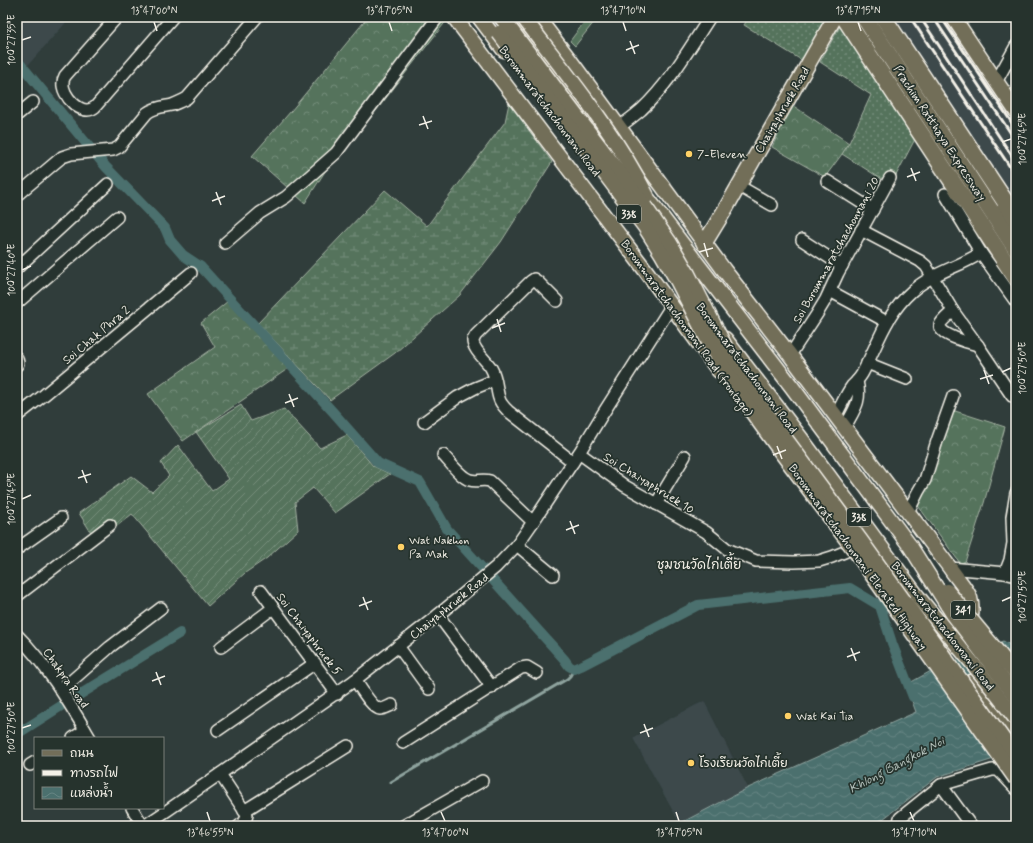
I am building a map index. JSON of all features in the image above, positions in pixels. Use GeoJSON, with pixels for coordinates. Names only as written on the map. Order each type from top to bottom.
{"type":"FeatureCollection","features":[{"type":"Feature","properties":{"kind":"highway"},"geometry":{"type":"LineString","coordinates":[[844,17],[1016,278]]}},
{"type":"Feature","properties":{"kind":"highway","name":"Prachim Ratthaya Expressway"},"geometry":{"type":"LineString","coordinates":[[865,17],[1016,249]]}},
{"type":"Feature","properties":{"kind":"highway","name":"Prachim Ratthaya Expressway"},"geometry":{"type":"LineString","coordinates":[[883,17],[1016,218]]}},
{"type":"Feature","properties":{"kind":"main road","name":"Borommaratchachonnani Road (frontage)"},"geometry":{"type":"LineString","coordinates":[[454,17],[672,305],[916,642],[930,652],[942,650],[956,643],[963,636],[970,623],[972,608],[970,597],[950,568]]}},
{"type":"Feature","properties":{"kind":"main road"},"geometry":{"type":"LineString","coordinates":[[465,17],[699,325]]}},
{"type":"Feature","properties":{"kind":"main road","name":"Borommaratchachonnani Road"},"geometry":{"type":"LineString","coordinates":[[479,17],[800,437],[918,597],[1016,719]]}},
{"type":"Feature","properties":{"kind":"main road","name":"Borommaratchachonnani Elevated Highway"},"geometry":{"type":"LineString","coordinates":[[487,17],[505,23],[641,200],[670,243],[734,364],[758,401],[861,541],[1016,757]]}},
{"type":"Feature","properties":{"kind":"main road"},"geometry":{"type":"LineString","coordinates":[[523,17],[612,136],[634,172],[670,243]]}},
{"type":"Feature","properties":{"kind":"main road"},"geometry":{"type":"LineString","coordinates":[[537,17],[704,244],[836,415],[950,568]]}},
{"type":"Feature","properties":{"kind":"main road","name":"Chaiyaphruek Road"},"geometry":{"type":"LineString","coordinates":[[704,244],[739,186],[835,17]]}},
{"type":"Feature","properties":{"kind":"main road"},"geometry":{"type":"LineString","coordinates":[[865,17],[1016,240]]}},
{"type":"Feature","properties":{"kind":"main road"},"geometry":{"type":"LineString","coordinates":[[874,17],[1016,229]]}},
{"type":"Feature","properties":{"kind":"main road"},"geometry":{"type":"LineString","coordinates":[[953,17],[1016,111]]}},
{"type":"Feature","properties":{"kind":"main road","name":"Borommaratchachonnani Elevated Highway"},"geometry":{"type":"LineString","coordinates":[[505,23],[662,254],[725,371],[752,412],[856,552],[1016,779]]}},
{"type":"Feature","properties":{"kind":"main road","name":"Borommaratchachonnani Road"},"geometry":{"type":"LineString","coordinates":[[505,23],[699,266],[792,387],[910,546],[953,614],[1016,697]]}},
{"type":"Feature","properties":{"kind":"main road"},"geometry":{"type":"LineString","coordinates":[[724,270],[792,387]]}},
{"type":"Feature","properties":{"kind":"main road"},"geometry":{"type":"LineString","coordinates":[[725,379],[779,410]]}},
{"type":"Feature","properties":{"kind":"main road","name":"341"},"geometry":{"type":"LineString","coordinates":[[910,546],[1016,674]]}},
{"type":"Feature","properties":{"kind":"main road","name":"341"},"geometry":{"type":"LineString","coordinates":[[918,597],[971,682],[1016,744]]}},
{"type":"Feature","properties":{"kind":"street"},"geometry":{"type":"LineString","coordinates":[[117,17],[65,76],[62,82],[68,97],[76,106],[83,110],[88,110],[95,107],[173,17]]}},
{"type":"Feature","properties":{"kind":"street"},"geometry":{"type":"LineString","coordinates":[[17,195],[62,157],[71,154],[113,150],[119,146],[152,109],[173,105],[187,98],[257,17]]}},
{"type":"Feature","properties":{"kind":"street"},"geometry":{"type":"LineString","coordinates":[[225,243],[260,213],[286,196],[336,153],[438,17]]}},
{"type":"Feature","properties":{"kind":"street"},"geometry":{"type":"LineString","coordinates":[[619,127],[640,111],[658,92],[710,17]]}},
{"type":"Feature","properties":{"kind":"street"},"geometry":{"type":"LineString","coordinates":[[996,82],[1016,46]]}},
{"type":"Feature","properties":{"kind":"street"},"geometry":{"type":"LineString","coordinates":[[17,115],[33,102]]}},
{"type":"Feature","properties":{"kind":"street","name":"Soi Borommaratchachonnani 20"},"geometry":{"type":"LineString","coordinates":[[790,355],[818,314],[861,230],[890,178]]}},
{"type":"Feature","properties":{"kind":"street"},"geometry":{"type":"LineString","coordinates":[[827,181],[873,210]]}},
{"type":"Feature","properties":{"kind":"street"},"geometry":{"type":"LineString","coordinates":[[17,268],[108,184]]}},
{"type":"Feature","properties":{"kind":"street"},"geometry":{"type":"LineString","coordinates":[[739,186],[772,206]]}},
{"type":"Feature","properties":{"kind":"street"},"geometry":{"type":"LineString","coordinates":[[945,194],[981,253],[1016,302]]}},
{"type":"Feature","properties":{"kind":"street"},"geometry":{"type":"LineString","coordinates":[[17,302],[117,217]]}},
{"type":"Feature","properties":{"kind":"street"},"geometry":{"type":"LineString","coordinates":[[861,230],[920,261],[926,266],[953,311],[1012,396]]}},
{"type":"Feature","properties":{"kind":"street"},"geometry":{"type":"LineString","coordinates":[[802,240],[842,266]]}},
{"type":"Feature","properties":{"kind":"street"},"geometry":{"type":"LineString","coordinates":[[836,415],[852,386],[857,382],[892,313],[912,291],[924,282],[972,259],[981,253]]}},
{"type":"Feature","properties":{"kind":"street","name":"Soi Chak Phra 2"},"geometry":{"type":"LineString","coordinates":[[17,416],[191,273]]}},
{"type":"Feature","properties":{"kind":"street","name":"Soi Chaiyaphruek 10"},"geometry":{"type":"LineString","coordinates":[[557,301],[534,279],[473,339],[480,356],[491,368],[496,380],[499,399],[508,411],[576,458],[706,532],[727,549],[756,561],[819,561],[849,550]]}},
{"type":"Feature","properties":{"kind":"street"},"geometry":{"type":"LineString","coordinates":[[830,291],[887,322]]}},
{"type":"Feature","properties":{"kind":"street","name":"Chaiyaphruek Road"},"geometry":{"type":"LineString","coordinates":[[143,826],[337,694],[438,615],[496,567],[517,545],[576,458],[672,305]]}},
{"type":"Feature","properties":{"kind":"street"},"geometry":{"type":"LineString","coordinates":[[953,311],[940,323],[941,330],[957,339],[978,345]]}},
{"type":"Feature","properties":{"kind":"street"},"geometry":{"type":"LineString","coordinates":[[17,358],[17,365]]}},
{"type":"Feature","properties":{"kind":"street"},"geometry":{"type":"LineString","coordinates":[[867,363],[907,379]]}},
{"type":"Feature","properties":{"kind":"street"},"geometry":{"type":"LineString","coordinates":[[424,422],[458,397],[474,388],[496,380]]}},
{"type":"Feature","properties":{"kind":"street"},"geometry":{"type":"LineString","coordinates":[[845,427],[857,405],[859,395],[857,382]]}},
{"type":"Feature","properties":{"kind":"street"},"geometry":{"type":"LineString","coordinates":[[908,512],[925,480],[953,396]]}},
{"type":"Feature","properties":{"kind":"street"},"geometry":{"type":"LineString","coordinates":[[443,455],[463,476],[469,480],[490,481],[533,522]]}},
{"type":"Feature","properties":{"kind":"street"},"geometry":{"type":"LineString","coordinates":[[656,504],[685,456]]}},
{"type":"Feature","properties":{"kind":"street"},"geometry":{"type":"LineString","coordinates":[[1005,573],[1010,560],[1013,543],[1012,517],[1016,493]]}},
{"type":"Feature","properties":{"kind":"street"},"geometry":{"type":"LineString","coordinates":[[17,549],[61,518]]}},
{"type":"Feature","properties":{"kind":"street"},"geometry":{"type":"LineString","coordinates":[[17,596],[110,525]]}},
{"type":"Feature","properties":{"kind":"street"},"geometry":{"type":"LineString","coordinates":[[517,545],[553,575]]}},
{"type":"Feature","properties":{"kind":"street"},"geometry":{"type":"LineString","coordinates":[[950,568],[1005,573],[1016,576]]}},
{"type":"Feature","properties":{"kind":"street","name":"Soi Chaiyaphruek 5"},"geometry":{"type":"LineString","coordinates":[[261,591],[337,694]]}},
{"type":"Feature","properties":{"kind":"street"},"geometry":{"type":"LineString","coordinates":[[61,690],[110,647],[161,608]]}},
{"type":"Feature","properties":{"kind":"street"},"geometry":{"type":"LineString","coordinates":[[221,646],[273,608]]}},
{"type":"Feature","properties":{"kind":"street"},"geometry":{"type":"LineString","coordinates":[[438,615],[491,686],[490,688]]}},
{"type":"Feature","properties":{"kind":"street","name":"Chakpra Road"},"geometry":{"type":"LineString","coordinates":[[17,635],[42,663],[61,690],[88,734]]}},
{"type":"Feature","properties":{"kind":"street"},"geometry":{"type":"LineString","coordinates":[[398,646],[429,689]]}},
{"type":"Feature","properties":{"kind":"street"},"geometry":{"type":"LineString","coordinates":[[218,730],[315,663]]}},
{"type":"Feature","properties":{"kind":"street"},"geometry":{"type":"LineString","coordinates":[[403,743],[521,668],[527,667],[536,673]]}},
{"type":"Feature","properties":{"kind":"street"},"geometry":{"type":"LineString","coordinates":[[355,680],[372,704],[378,708],[383,709],[392,704]]}},
{"type":"Feature","properties":{"kind":"street"},"geometry":{"type":"LineString","coordinates":[[77,737],[88,734]]}},
{"type":"Feature","properties":{"kind":"street"},"geometry":{"type":"LineString","coordinates":[[244,811],[348,746]]}},
{"type":"Feature","properties":{"kind":"street"},"geometry":{"type":"LineString","coordinates":[[898,826],[900,818],[941,785],[992,770],[998,770],[1016,789]]}},
{"type":"Feature","properties":{"kind":"street"},"geometry":{"type":"LineString","coordinates":[[220,774],[246,815],[246,819],[240,826]]}},
{"type":"Feature","properties":{"kind":"street"},"geometry":{"type":"LineString","coordinates":[[403,826],[482,781]]}},
{"type":"Feature","properties":{"kind":"street"},"geometry":{"type":"LineString","coordinates":[[941,785],[970,826]]}},
{"type":"Feature","properties":{"kind":"street"},"geometry":{"type":"LineString","coordinates":[[133,809],[143,826]]}},
{"type":"Feature","properties":{"kind":"shaded area"},"geometry":{"type":"Polygon","coordinates":[[[17,17],[71,17],[28,65],[17,53],[17,17]]]}},
{"type":"Feature","properties":{"kind":"shaded area"},"geometry":{"type":"Polygon","coordinates":[[[879,17],[948,17],[1016,119],[1016,225],[879,17]]]}},
{"type":"Feature","properties":{"kind":"shaded area","name":"โรงเรียนวัดไก่เตี้ย"},"geometry":{"type":"Polygon","coordinates":[[[704,701],[748,788],[680,824],[633,738],[704,701]]]}},
{"type":"Feature","properties":{"kind":"green space"},"geometry":{"type":"Polygon","coordinates":[[[368,17],[445,17],[447,20],[372,116],[324,173],[305,203],[252,156],[368,17]]]}},
{"type":"Feature","properties":{"kind":"green space"},"geometry":{"type":"Polygon","coordinates":[[[588,17],[598,17],[575,46],[570,41],[588,17]]]}},
{"type":"Feature","properties":{"kind":"green space"},"geometry":{"type":"Polygon","coordinates":[[[749,17],[829,17],[803,61],[744,25],[749,17]]]}},
{"type":"Feature","properties":{"kind":"green space"},"geometry":{"type":"Polygon","coordinates":[[[845,17],[852,17],[924,122],[891,185],[842,154],[849,143],[871,95],[820,62],[845,17]]]}},
{"type":"Feature","properties":{"kind":"green space"},"geometry":{"type":"Polygon","coordinates":[[[509,103],[552,162],[501,242],[460,295],[395,353],[330,400],[258,323],[385,190],[427,226],[505,122],[509,103]]]}},
{"type":"Feature","properties":{"kind":"green space"},"geometry":{"type":"Polygon","coordinates":[[[792,105],[849,143],[825,177],[772,147],[792,105]]]}},
{"type":"Feature","properties":{"kind":"green space"},"geometry":{"type":"Polygon","coordinates":[[[228,301],[289,368],[183,441],[148,394],[215,347],[201,323],[228,301]]]}},
{"type":"Feature","properties":{"kind":"green space"},"geometry":{"type":"Polygon","coordinates":[[[241,405],[251,421],[284,409],[320,448],[347,435],[373,466],[390,474],[335,513],[313,488],[295,502],[298,530],[267,558],[245,573],[208,606],[132,514],[97,542],[79,513],[131,476],[152,492],[169,476],[161,463],[178,445],[212,491],[229,479],[196,432],[241,405]]]}},
{"type":"Feature","properties":{"kind":"green space"},"geometry":{"type":"Polygon","coordinates":[[[952,410],[1005,427],[984,503],[965,562],[960,563],[916,503],[952,410]]]}},
{"type":"Feature","properties":{"kind":"water","name":"Khlong Bangkok Noi"},"geometry":{"type":"Polygon","coordinates":[[[1003,641],[1016,648],[1016,752],[937,777],[883,819],[869,826],[675,826],[748,788],[916,712],[906,685],[931,671],[1003,641]]]}},
{"type":"Feature","properties":{"kind":"waterway"},"geometry":{"type":"LineString","coordinates":[[17,60],[106,167],[165,228],[170,240],[183,255],[201,267],[378,463],[420,482],[447,529],[569,666],[574,669],[581,666],[698,605],[850,588],[880,606],[892,643],[913,697]]}},
{"type":"Feature","properties":{"kind":"waterway"},"geometry":{"type":"LineString","coordinates":[[76,697],[180,633]]}},
{"type":"Feature","properties":{"kind":"waterway"},"geometry":{"type":"LineString","coordinates":[[391,782],[567,679],[574,669]]}},
{"type":"Feature","properties":{"kind":"waterway"},"geometry":{"type":"LineString","coordinates":[[17,734],[61,706]]}},
{"type":"Feature","properties":{"kind":"railway"},"geometry":{"type":"LineString","coordinates":[[910,17],[1016,176]]}},
{"type":"Feature","properties":{"kind":"railway"},"geometry":{"type":"LineString","coordinates":[[920,17],[1016,162]]}},
{"type":"Feature","properties":{"kind":"railway"},"geometry":{"type":"LineString","coordinates":[[933,17],[1016,141]]}},
{"type":"Feature","properties":{"kind":"railway"},"geometry":{"type":"LineString","coordinates":[[941,17],[1016,129]]}},
{"type":"Feature","properties":{"kind":"place","name":"7-Eleven"},"geometry":{"type":"Point","coordinates":[689,154]}},
{"type":"Feature","properties":{"kind":"place","name":"Wat Nakhon Pa Mak"},"geometry":{"type":"Point","coordinates":[401,547]}},
{"type":"Feature","properties":{"kind":"place","name":"Wat Kai Tia"},"geometry":{"type":"Point","coordinates":[788,716]}},
{"type":"Feature","properties":{"kind":"place","name":"โรงเรียนวัดไก่เตี้ย"},"geometry":{"type":"Point","coordinates":[691,763]}},
{"type":"Feature","properties":{"kind":"district","name":"ชุมชนวัดไก่เตี้ย"},"geometry":{"type":"Point","coordinates":[699,564]}}]}
